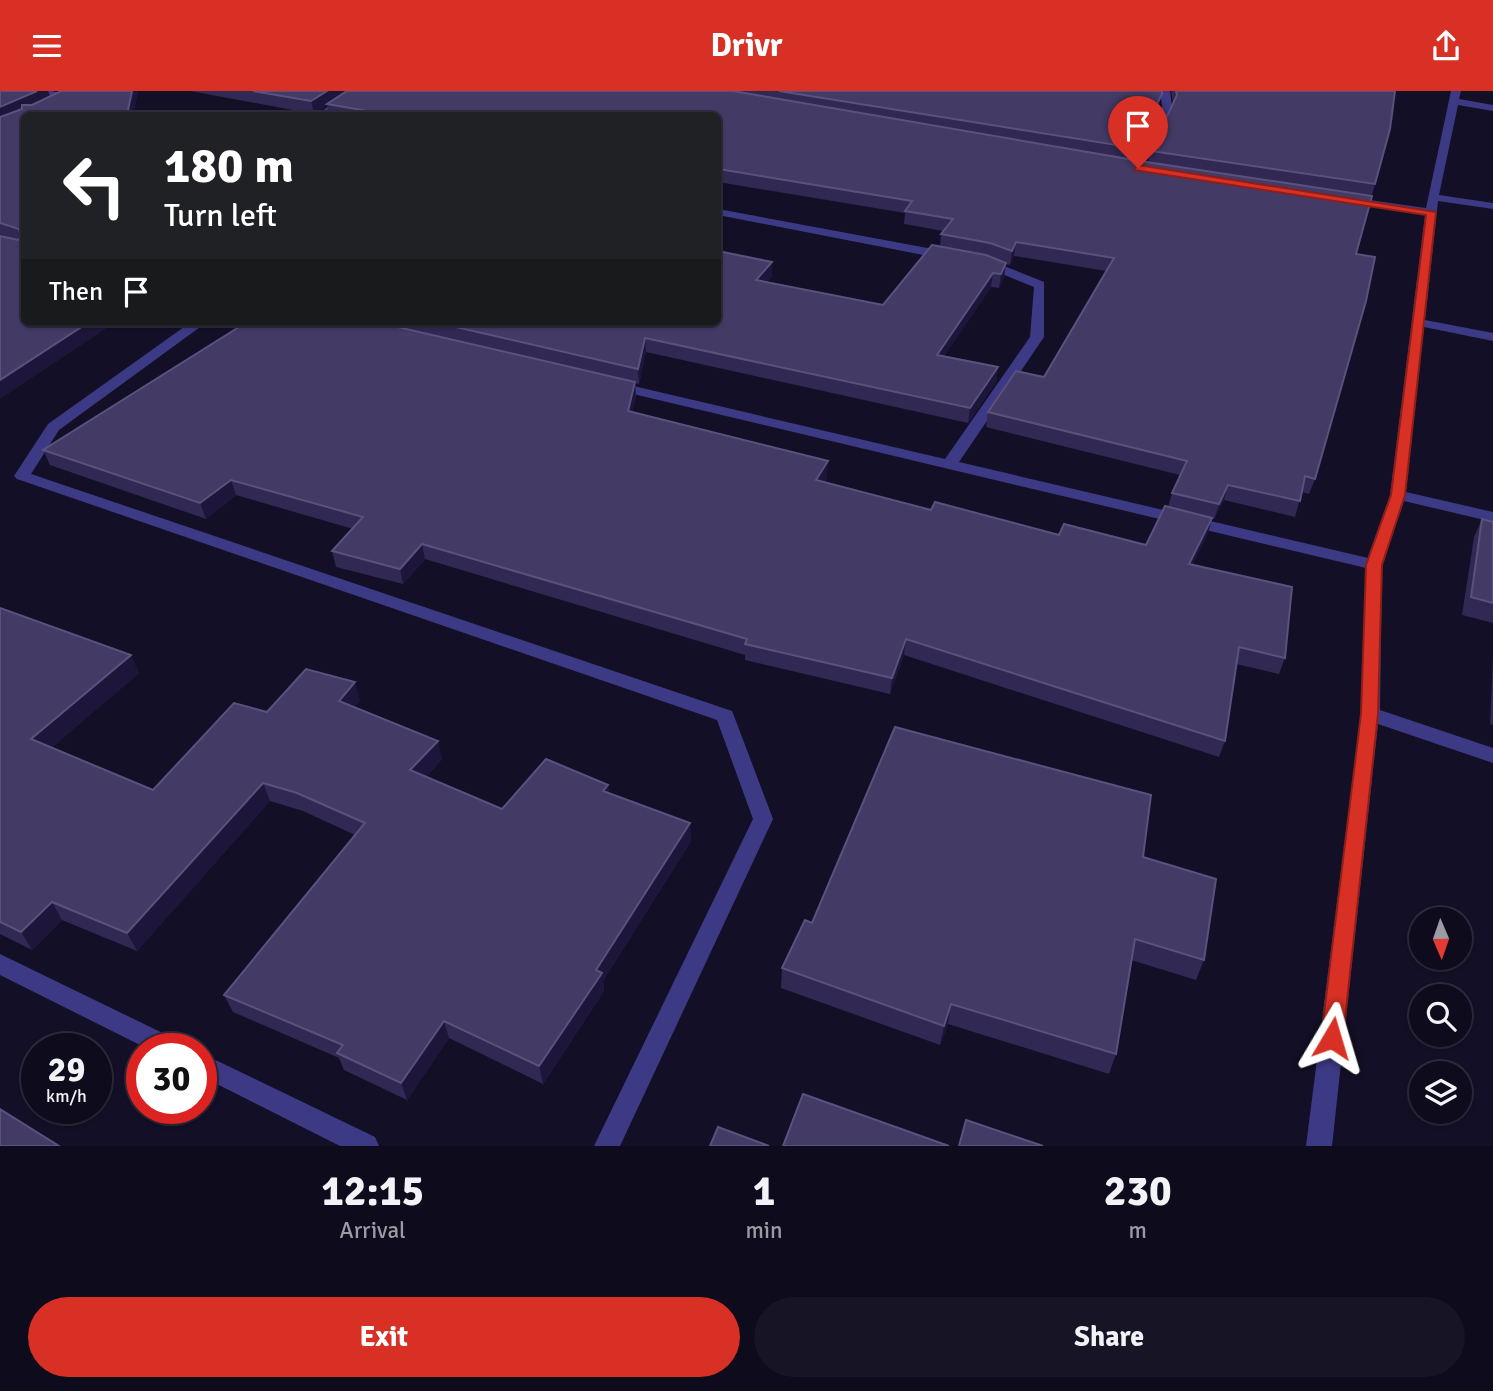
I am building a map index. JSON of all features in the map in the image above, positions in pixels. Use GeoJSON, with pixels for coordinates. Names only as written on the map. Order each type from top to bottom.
{"type":"FeatureCollection","features":[{"type":"Feature","properties":{"kind":"street"},"geometry":{"type":"LineString","coordinates":[[37,91],[69,97]]}},
{"type":"Feature","properties":{"kind":"street"},"geometry":{"type":"LineString","coordinates":[[48,106],[84,91]]}},
{"type":"Feature","properties":{"kind":"street"},"geometry":{"type":"LineString","coordinates":[[326,112],[358,91]]}},
{"type":"Feature","properties":{"kind":"street"},"geometry":{"type":"LineString","coordinates":[[1138,168],[1167,106],[1165,91]]}},
{"type":"Feature","properties":{"kind":"street"},"geometry":{"type":"LineString","coordinates":[[1319,1146],[1370,714],[1374,565],[1398,495],[1432,205],[1454,96],[1493,108]]}},
{"type":"Feature","properties":{"kind":"street"},"geometry":{"type":"LineString","coordinates":[[1124,166],[1151,170]]}},
{"type":"Feature","properties":{"kind":"street"},"geometry":{"type":"LineString","coordinates":[[1338,198],[1432,205],[1493,206]]}},
{"type":"Feature","properties":{"kind":"street"},"geometry":{"type":"LineString","coordinates":[[721,213],[968,259],[1040,285],[1037,337],[949,465]]}},
{"type":"Feature","properties":{"kind":"street"},"geometry":{"type":"LineString","coordinates":[[1418,323],[1493,337]]}},
{"type":"Feature","properties":{"kind":"street"},"geometry":{"type":"LineString","coordinates":[[194,326],[53,427],[22,476],[725,716],[763,819],[607,1146]]}},
{"type":"Feature","properties":{"kind":"street"},"geometry":{"type":"LineString","coordinates":[[601,383],[1374,565]]}},
{"type":"Feature","properties":{"kind":"street"},"geometry":{"type":"LineString","coordinates":[[1398,495],[1493,517]]}},
{"type":"Feature","properties":{"kind":"street"},"geometry":{"type":"LineString","coordinates":[[1370,714],[1493,756]]}},
{"type":"Feature","properties":{"kind":"street"},"geometry":{"type":"LineString","coordinates":[[0,964],[139,1033]]}},
{"type":"Feature","properties":{"kind":"street"},"geometry":{"type":"LineString","coordinates":[[217,1072],[366,1146]]}},
{"type":"Feature","properties":{"kind":"building"},"geometry":{"type":"Polygon","coordinates":[[[0,91],[37,91],[0,107],[0,91]]]}},
{"type":"Feature","properties":{"kind":"building"},"geometry":{"type":"Polygon","coordinates":[[[61,91],[132,91],[128,112],[21,112],[21,237],[19,229],[0,223],[0,117],[22,109],[22,105],[32,105],[61,91]]]}},
{"type":"Feature","properties":{"kind":"building"},"geometry":{"type":"Polygon","coordinates":[[[253,91],[327,91],[311,101],[253,91]]]}},
{"type":"Feature","properties":{"kind":"building"},"geometry":{"type":"Polygon","coordinates":[[[347,91],[733,91],[1140,161],[1372,196],[1356,254],[1375,257],[1366,301],[1315,479],[1305,476],[1300,501],[1228,485],[1219,504],[1172,493],[1187,461],[988,412],[1016,371],[1044,377],[1114,258],[1016,242],[1012,251],[990,243],[941,234],[953,219],[905,211],[912,201],[721,169],[721,112],[373,112],[327,104],[347,91]]]}},
{"type":"Feature","properties":{"kind":"building"},"geometry":{"type":"Polygon","coordinates":[[[779,91],[1162,91],[1162,94],[1135,148],[779,91]]]}},
{"type":"Feature","properties":{"kind":"building"},"geometry":{"type":"Polygon","coordinates":[[[1176,91],[1395,91],[1390,129],[1375,184],[1151,151],[1177,95],[1176,91]]]}},
{"type":"Feature","properties":{"kind":"building"},"geometry":{"type":"Polygon","coordinates":[[[0,236],[18,240],[21,237],[21,326],[83,326],[0,380],[0,236]]]}},
{"type":"Feature","properties":{"kind":"building"},"geometry":{"type":"Polygon","coordinates":[[[932,245],[986,255],[1006,263],[1001,274],[993,273],[937,355],[998,367],[970,408],[645,338],[638,369],[451,326],[721,326],[721,252],[772,262],[756,280],[883,305],[932,245]]]}},
{"type":"Feature","properties":{"kind":"building"},"geometry":{"type":"Polygon","coordinates":[[[241,326],[393,326],[635,382],[628,411],[828,461],[816,480],[931,510],[935,502],[1059,535],[1064,524],[1146,545],[1165,506],[1212,518],[1189,564],[1292,587],[1285,658],[1239,647],[1225,741],[906,639],[892,678],[745,644],[747,639],[422,544],[400,569],[332,551],[363,517],[231,480],[200,503],[43,450],[241,326]]]}},
{"type":"Feature","properties":{"kind":"building"},"geometry":{"type":"Polygon","coordinates":[[[1482,519],[1493,522],[1493,603],[1471,597],[1482,519]]]}},
{"type":"Feature","properties":{"kind":"building"},"geometry":{"type":"Polygon","coordinates":[[[0,608],[131,655],[31,739],[153,790],[234,703],[267,712],[306,669],[355,682],[339,701],[438,741],[410,770],[502,809],[546,759],[608,785],[603,791],[690,823],[596,970],[602,973],[539,1066],[444,1021],[401,1083],[337,1053],[343,1045],[224,995],[365,823],[297,793],[263,783],[127,933],[52,902],[21,932],[0,922],[0,608]]]}},
{"type":"Feature","properties":{"kind":"building"},"geometry":{"type":"Polygon","coordinates":[[[895,727],[1151,795],[1143,857],[1216,879],[1204,960],[1135,939],[1116,1054],[951,1004],[944,1026],[782,968],[805,920],[812,923],[895,727]]]}},
{"type":"Feature","properties":{"kind":"building"},"geometry":{"type":"Polygon","coordinates":[[[803,1094],[949,1146],[783,1146],[803,1094]]]}},
{"type":"Feature","properties":{"kind":"building"},"geometry":{"type":"Polygon","coordinates":[[[0,1109],[59,1146],[0,1146],[0,1109]]]}},
{"type":"Feature","properties":{"kind":"building"},"geometry":{"type":"Polygon","coordinates":[[[966,1120],[1043,1146],[959,1146],[966,1120]]]}},
{"type":"Feature","properties":{"kind":"building"},"geometry":{"type":"Polygon","coordinates":[[[718,1127],[769,1146],[710,1146],[718,1127]]]}},
{"type":"Feature","properties":{"kind":"route"},"geometry":{"type":"LineString","coordinates":[[1138,168],[1431,212],[1398,495],[1374,565],[1370,714],[1332,1038]]}}]}
